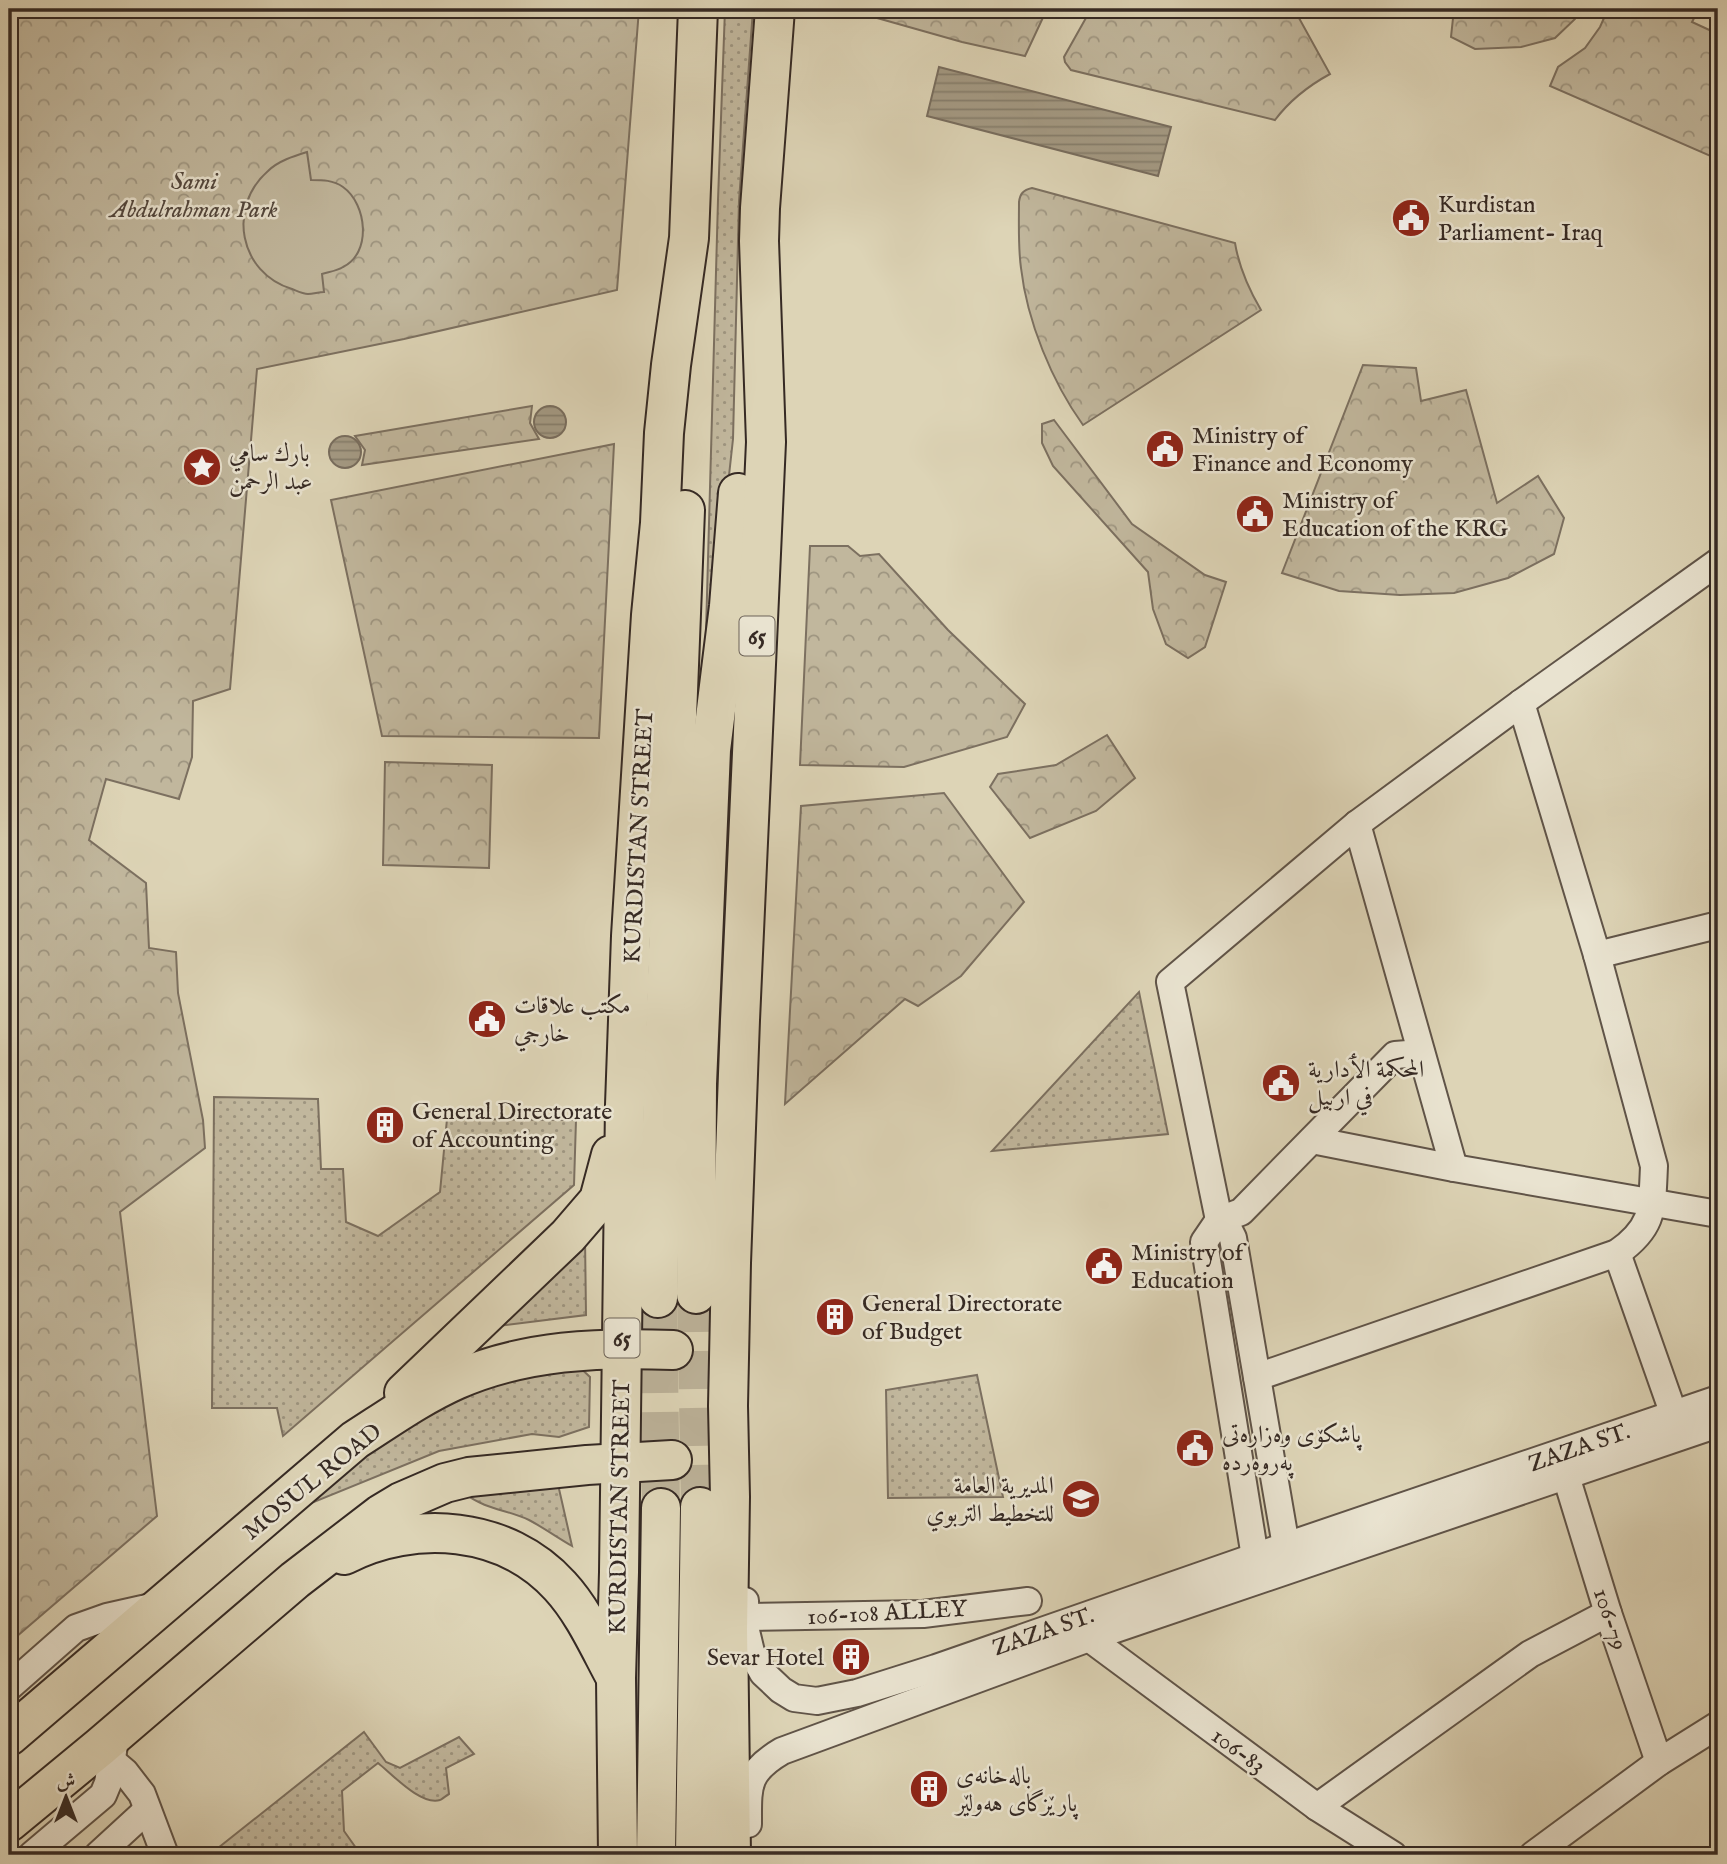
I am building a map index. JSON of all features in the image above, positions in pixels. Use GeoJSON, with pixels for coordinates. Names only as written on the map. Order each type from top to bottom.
{"type":"FeatureCollection","features":[{"type":"Feature","properties":{"kind":"highway","name":"KURDISTAN STREET"},"geometry":{"type":"LineString","coordinates":[[658,1298],[663,1079],[689,412],[689,238],[698,9]]}},
{"type":"Feature","properties":{"kind":"highway","name":"65"},"geometry":{"type":"LineString","coordinates":[[696,1294],[698,1084],[711,750],[729,606],[760,241],[775,9]]}},
{"type":"Feature","properties":{"kind":"highway","name":"KURDISTAN STREET"},"geometry":{"type":"LineString","coordinates":[[618,1855],[616,1678],[625,1105],[631,936],[664,433],[689,238]]}},
{"type":"Feature","properties":{"kind":"highway","name":"65"},"geometry":{"type":"LineString","coordinates":[[731,1855],[731,1263],[766,442],[760,241]]}},
{"type":"Feature","properties":{"kind":"highway"},"geometry":{"type":"LineString","coordinates":[[355,1440],[568,1236],[599,1200],[625,1105]]}},
{"type":"Feature","properties":{"kind":"highway","name":"MOSUL ROAD"},"geometry":{"type":"LineString","coordinates":[[9,1737],[355,1440],[418,1400],[456,1380],[527,1359],[569,1351],[622,1348],[673,1350]]}},
{"type":"Feature","properties":{"kind":"highway"},"geometry":{"type":"LineString","coordinates":[[9,1822],[114,1747],[295,1580],[381,1514],[412,1496],[445,1483],[495,1473],[681,1460],[698,1455],[712,1444],[722,1430],[729,1406],[723,1382],[713,1367],[691,1353],[673,1350],[655,1353],[640,1360],[628,1372],[624,1379],[621,1404],[623,1430],[628,1438],[639,1449],[654,1457],[672,1460]]}},
{"type":"Feature","properties":{"kind":"highway"},"geometry":{"type":"LineString","coordinates":[[695,1855],[700,1507]]}},
{"type":"Feature","properties":{"kind":"highway","name":"KURDISTAN STREET"},"geometry":{"type":"LineString","coordinates":[[656,1855],[661,1508]]}},
{"type":"Feature","properties":{"kind":"highway"},"geometry":{"type":"LineString","coordinates":[[295,1580],[355,1549],[387,1539],[444,1533],[468,1535],[495,1542],[539,1567],[559,1585],[578,1611],[616,1678]]}},
{"type":"Feature","properties":{"kind":"street"},"geometry":{"type":"LineString","coordinates":[[1286,1546],[1233,1238],[1219,1220],[1170,982],[1357,824],[1718,562]]}},
{"type":"Feature","properties":{"kind":"street"},"geometry":{"type":"LineString","coordinates":[[1257,1377],[1617,1254],[1634,1241],[1647,1220],[1652,1202],[1654,1166],[1597,955],[1521,703]]}},
{"type":"Feature","properties":{"kind":"street"},"geometry":{"type":"LineString","coordinates":[[1357,824],[1454,1168]]}},
{"type":"Feature","properties":{"kind":"street"},"geometry":{"type":"LineString","coordinates":[[1597,955],[1718,925]]}},
{"type":"Feature","properties":{"kind":"street"},"geometry":{"type":"LineString","coordinates":[[1255,1557],[1204,1242],[1219,1220],[1241,1212],[1395,1055],[1421,1053]]}},
{"type":"Feature","properties":{"kind":"street"},"geometry":{"type":"LineString","coordinates":[[1312,1140],[1718,1214]]}},
{"type":"Feature","properties":{"kind":"street"},"geometry":{"type":"LineString","coordinates":[[1617,1254],[1674,1415]]}},
{"type":"Feature","properties":{"kind":"street","name":"ZAZA ST."},"geometry":{"type":"LineString","coordinates":[[731,1263],[741,1315],[745,1356],[746,1631],[751,1652],[763,1673],[780,1690],[794,1698],[817,1701],[857,1693],[936,1668],[1718,1399]]}},
{"type":"Feature","properties":{"kind":"street","name":"ZAZA ST."},"geometry":{"type":"LineString","coordinates":[[748,1855],[748,1794],[751,1782],[756,1770],[782,1751],[1089,1638],[1718,1424]]}},
{"type":"Feature","properties":{"kind":"street","name":"106-79"},"geometry":{"type":"LineString","coordinates":[[1566,1475],[1608,1613],[1659,1762]]}},
{"type":"Feature","properties":{"kind":"street","name":"106-108 ALLEY"},"geometry":{"type":"LineString","coordinates":[[745,1617],[923,1614],[1028,1601]]}},
{"type":"Feature","properties":{"kind":"street"},"geometry":{"type":"LineString","coordinates":[[9,1687],[76,1628],[107,1617],[164,1605]]}},
{"type":"Feature","properties":{"kind":"street"},"geometry":{"type":"LineString","coordinates":[[1317,1807],[1530,1654],[1608,1613]]}},
{"type":"Feature","properties":{"kind":"street","name":"106-83"},"geometry":{"type":"LineString","coordinates":[[1089,1638],[1317,1807],[1394,1855]]}},
{"type":"Feature","properties":{"kind":"street"},"geometry":{"type":"LineString","coordinates":[[1533,1855],[1659,1762],[1718,1725]]}},
{"type":"Feature","properties":{"kind":"street"},"geometry":{"type":"LineString","coordinates":[[114,1747],[125,1772],[142,1794],[165,1855]]}},
{"type":"Feature","properties":{"kind":"street"},"geometry":{"type":"LineString","coordinates":[[32,1855],[103,1795],[108,1783],[114,1747]]}},
{"type":"Feature","properties":{"kind":"street"},"geometry":{"type":"LineString","coordinates":[[98,1855],[147,1810]]}},
{"type":"Feature","properties":{"kind":"green space","name":"Sami Abdulrahman Park"},"geometry":{"type":"Polygon","coordinates":[[[9,9],[639,9],[617,290],[404,339],[257,369],[230,689],[193,701],[192,757],[179,799],[106,779],[89,840],[146,883],[149,948],[176,952],[178,993],[203,1120],[205,1148],[120,1212],[157,1516],[9,1643],[9,9]]]}},
{"type":"Feature","properties":{"kind":"green space"},"geometry":{"type":"Polygon","coordinates":[[[725,9],[753,9],[739,201],[733,439],[704,703],[718,200],[725,9]]]}},
{"type":"Feature","properties":{"kind":"green space"},"geometry":{"type":"Polygon","coordinates":[[[853,9],[1047,9],[1025,56],[962,42],[853,9]]]}},
{"type":"Feature","properties":{"kind":"green space"},"geometry":{"type":"Polygon","coordinates":[[[1091,9],[1294,9],[1330,74],[1300,94],[1275,120],[1071,70],[1064,57],[1091,9]]]}},
{"type":"Feature","properties":{"kind":"green space"},"geometry":{"type":"Polygon","coordinates":[[[1454,9],[1579,9],[1575,19],[1555,38],[1521,47],[1475,49],[1451,37],[1454,9]]]}},
{"type":"Feature","properties":{"kind":"green space"},"geometry":{"type":"Polygon","coordinates":[[[1608,9],[1699,9],[1692,22],[1718,34],[1718,150],[1715,158],[1550,86],[1558,67],[1585,48],[1600,27],[1608,9]]]}},
{"type":"Feature","properties":{"kind":"green space"},"geometry":{"type":"Polygon","coordinates":[[[307,152],[311,180],[324,180],[343,187],[357,205],[363,228],[359,251],[352,260],[341,268],[322,274],[324,292],[308,294],[274,281],[260,269],[250,254],[245,238],[244,220],[247,202],[255,186],[268,171],[281,162],[307,152]]]}},
{"type":"Feature","properties":{"kind":"green space"},"geometry":{"type":"Polygon","coordinates":[[[1032,188],[1235,243],[1245,277],[1261,310],[1083,425],[1051,370],[1035,330],[1024,288],[1019,252],[1019,202],[1023,193],[1032,188]]]}},
{"type":"Feature","properties":{"kind":"green space"},"geometry":{"type":"Polygon","coordinates":[[[1363,365],[1416,368],[1421,401],[1466,390],[1497,503],[1538,476],[1564,518],[1554,554],[1508,578],[1454,593],[1400,595],[1339,591],[1282,573],[1363,365]]]}},
{"type":"Feature","properties":{"kind":"green space"},"geometry":{"type":"Polygon","coordinates":[[[532,406],[530,423],[539,439],[362,465],[365,450],[355,436],[532,406]]]}},
{"type":"Feature","properties":{"kind":"green space"},"geometry":{"type":"Polygon","coordinates":[[[1054,420],[1132,524],[1205,575],[1226,582],[1205,647],[1188,658],[1166,644],[1153,609],[1148,572],[1053,466],[1042,443],[1042,424],[1054,420]]]}},
{"type":"Feature","properties":{"kind":"green space"},"geometry":{"type":"Polygon","coordinates":[[[614,444],[599,738],[382,736],[331,500],[614,444]]]}},
{"type":"Feature","properties":{"kind":"green space"},"geometry":{"type":"Polygon","coordinates":[[[810,546],[848,546],[860,556],[879,554],[948,630],[1025,704],[1007,737],[904,767],[800,765],[810,546]]]}},
{"type":"Feature","properties":{"kind":"green space"},"geometry":{"type":"Polygon","coordinates":[[[1107,735],[1135,778],[1096,811],[1030,838],[990,787],[998,774],[1056,765],[1107,735]]]}},
{"type":"Feature","properties":{"kind":"green space"},"geometry":{"type":"Polygon","coordinates":[[[385,762],[492,765],[489,868],[383,865],[385,762]]]}},
{"type":"Feature","properties":{"kind":"green space"},"geometry":{"type":"Polygon","coordinates":[[[944,793],[1024,902],[961,976],[918,1006],[905,999],[785,1104],[801,806],[944,793]]]}},
{"type":"Feature","properties":{"kind":"green space"},"geometry":{"type":"Polygon","coordinates":[[[1139,992],[1168,1134],[992,1151],[1139,992]]]}},
{"type":"Feature","properties":{"kind":"green space"},"geometry":{"type":"Polygon","coordinates":[[[214,1097],[318,1099],[321,1169],[343,1169],[346,1222],[378,1236],[440,1192],[447,1119],[576,1120],[574,1185],[283,1436],[277,1408],[212,1408],[214,1097]]]}},
{"type":"Feature","properties":{"kind":"green space"},"geometry":{"type":"Polygon","coordinates":[[[585,1237],[586,1315],[482,1328],[585,1237]]]}},
{"type":"Feature","properties":{"kind":"green space"},"geometry":{"type":"Polygon","coordinates":[[[576,1364],[590,1377],[589,1427],[559,1437],[532,1434],[439,1451],[314,1502],[332,1479],[398,1423],[465,1389],[576,1364]]]}},
{"type":"Feature","properties":{"kind":"green space"},"geometry":{"type":"Polygon","coordinates":[[[977,1375],[1003,1497],[888,1498],[886,1390],[977,1375]]]}},
{"type":"Feature","properties":{"kind":"green space"},"geometry":{"type":"Polygon","coordinates":[[[557,1480],[572,1546],[529,1520],[481,1503],[467,1495],[557,1480]]]}},
{"type":"Feature","properties":{"kind":"green space"},"geometry":{"type":"Polygon","coordinates":[[[364,1732],[386,1762],[400,1768],[459,1737],[474,1754],[446,1768],[449,1794],[440,1800],[432,1801],[416,1794],[378,1763],[342,1791],[344,1831],[361,1855],[213,1855],[213,1852],[364,1732]]]}},
{"type":"Feature","properties":{"kind":"shaded area"},"geometry":{"type":"Polygon","coordinates":[[[939,67],[1171,127],[1158,176],[927,116],[939,67]]]}},
{"type":"Feature","properties":{"kind":"shaded area"},"geometry":{"type":"Polygon","coordinates":[[[550,406],[561,411],[566,422],[561,433],[550,438],[539,433],[534,422],[539,411],[550,406]]]}},
{"type":"Feature","properties":{"kind":"shaded area"},"geometry":{"type":"Polygon","coordinates":[[[345,436],[356,441],[361,452],[356,463],[345,468],[334,463],[329,452],[334,441],[345,436]]]}},
{"type":"Feature","properties":{"kind":"tunnel"},"geometry":{"type":"LineString","coordinates":[[696,1294],[700,1507]]}},
{"type":"Feature","properties":{"kind":"tunnel"},"geometry":{"type":"LineString","coordinates":[[658,1298],[661,1508]]}},
{"type":"Feature","properties":{"kind":"place","name":"Kurdistan Parliament- Iraq"},"geometry":{"type":"Point","coordinates":[1411,218]}},
{"type":"Feature","properties":{"kind":"place","name":"Ministry of Finance and Economy"},"geometry":{"type":"Point","coordinates":[1165,449]}},
{"type":"Feature","properties":{"kind":"place","name":"بارك سامي عبد الرحمن"},"geometry":{"type":"Point","coordinates":[202,467]}},
{"type":"Feature","properties":{"kind":"place","name":"Ministry of Education of the KRG"},"geometry":{"type":"Point","coordinates":[1255,514]}},
{"type":"Feature","properties":{"kind":"place","name":"مكتب علاقات خارجي"},"geometry":{"type":"Point","coordinates":[487,1019]}},
{"type":"Feature","properties":{"kind":"place","name":"المحكمة الٲدارية في اربيل"},"geometry":{"type":"Point","coordinates":[1281,1083]}},
{"type":"Feature","properties":{"kind":"place","name":"General Directorate of Accounting"},"geometry":{"type":"Point","coordinates":[385,1125]}},
{"type":"Feature","properties":{"kind":"place","name":"Ministry of Education"},"geometry":{"type":"Point","coordinates":[1104,1266]}},
{"type":"Feature","properties":{"kind":"place","name":"General Directorate of Budget"},"geometry":{"type":"Point","coordinates":[835,1317]}},
{"type":"Feature","properties":{"kind":"place","name":"پاشکۆی وەزارەتی پەروەردە"},"geometry":{"type":"Point","coordinates":[1195,1448]}},
{"type":"Feature","properties":{"kind":"place","name":"المديرية العامة للتخطيط التربوي"},"geometry":{"type":"Point","coordinates":[1081,1499]}},
{"type":"Feature","properties":{"kind":"place","name":"Sevar Hotel"},"geometry":{"type":"Point","coordinates":[851,1657]}},
{"type":"Feature","properties":{"kind":"place","name":"بالەخانەی پارێزگای هەولێر"},"geometry":{"type":"Point","coordinates":[929,1789]}}]}
